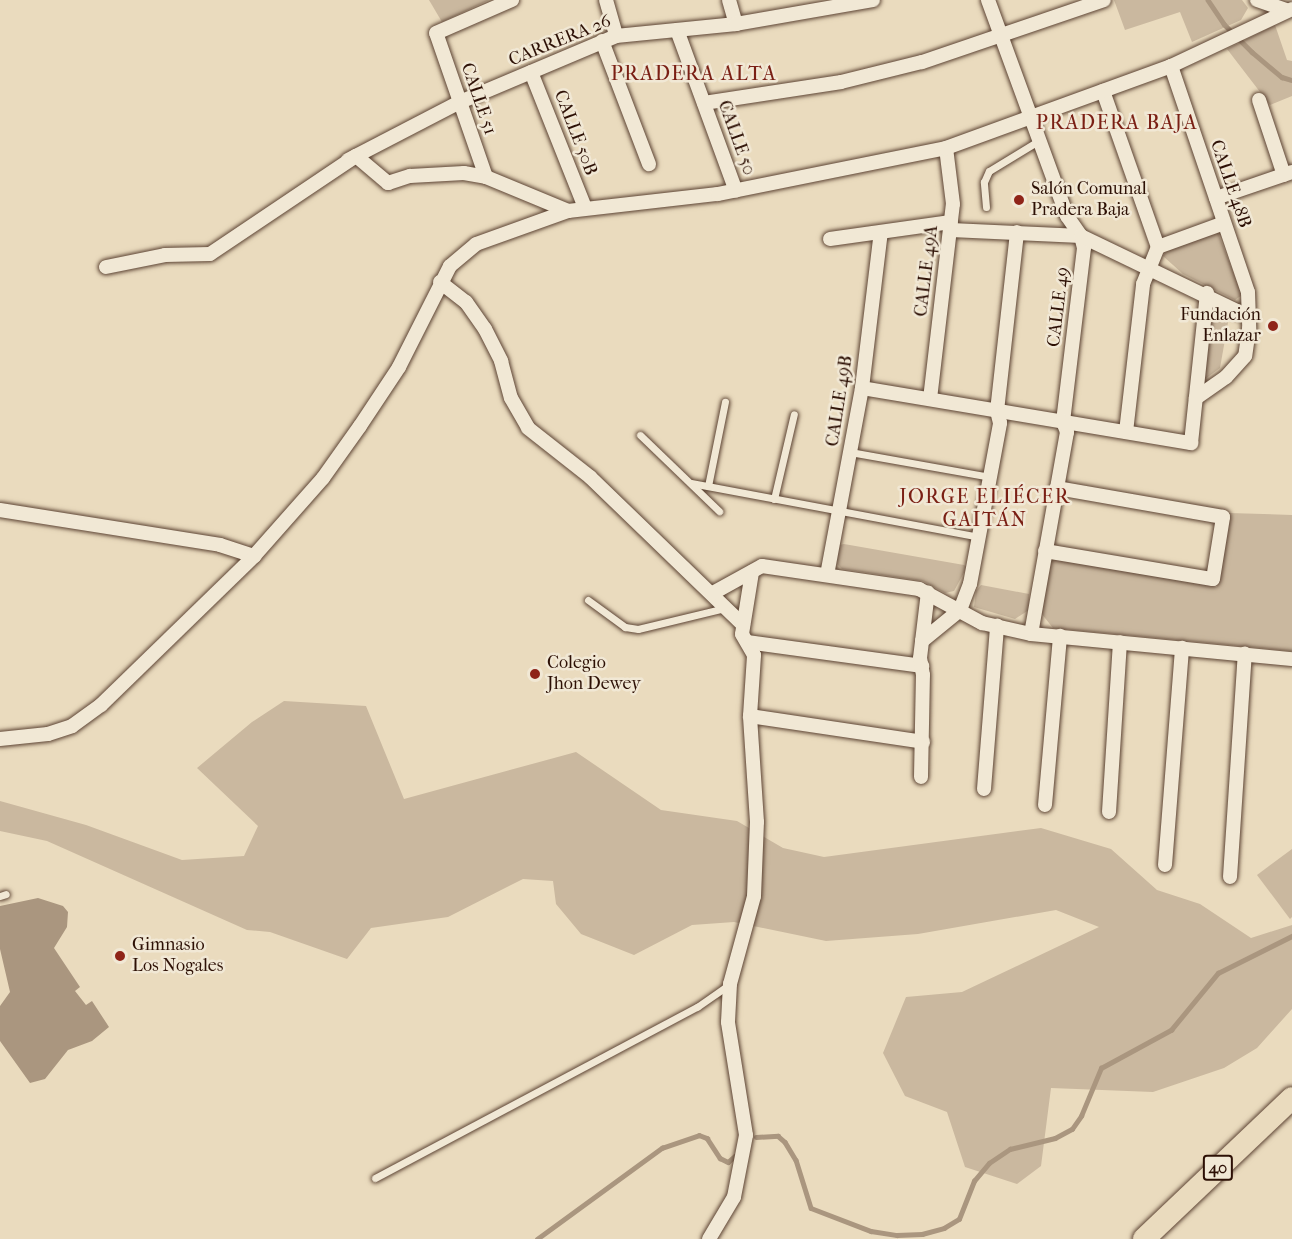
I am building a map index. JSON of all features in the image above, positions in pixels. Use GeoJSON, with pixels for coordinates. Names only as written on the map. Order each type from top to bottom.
{"type":"FeatureCollection","features":[{"type":"Feature","properties":{"kind":"highway","name":"40"},"geometry":{"type":"LineString","coordinates":[[1144,1239],[1292,1098]]}},
{"type":"Feature","properties":{"kind":"street","name":"CALLE 51"},"geometry":{"type":"LineString","coordinates":[[486,177],[436,33],[512,0]]}},
{"type":"Feature","properties":{"kind":"street"},"geometry":{"type":"LineString","coordinates":[[606,0],[616,36]]}},
{"type":"Feature","properties":{"kind":"street"},"geometry":{"type":"LineString","coordinates":[[729,0],[736,24]]}},
{"type":"Feature","properties":{"kind":"street","name":"CARRERA 26"},"geometry":{"type":"LineString","coordinates":[[106,267],[165,255],[210,254],[310,190],[348,160],[460,102],[616,36],[736,24],[805,6],[873,0]]}},
{"type":"Feature","properties":{"kind":"street"},"geometry":{"type":"LineString","coordinates":[[988,0],[1067,216],[1081,236]]}},
{"type":"Feature","properties":{"kind":"street"},"geometry":{"type":"LineString","coordinates":[[704,103],[841,82],[1002,37],[1104,0]]}},
{"type":"Feature","properties":{"kind":"street"},"geometry":{"type":"LineString","coordinates":[[1257,0],[1289,9]]}},
{"type":"Feature","properties":{"kind":"street"},"geometry":{"type":"LineString","coordinates":[[0,739],[48,734],[72,726],[101,705],[254,556],[323,478],[360,426],[399,367],[450,266],[476,244],[568,211],[736,191],[946,148],[1031,115],[1171,66],[1289,9]]}},
{"type":"Feature","properties":{"kind":"street","name":"CALLE 50"},"geometry":{"type":"LineString","coordinates":[[677,30],[736,191]]}},
{"type":"Feature","properties":{"kind":"street"},"geometry":{"type":"LineString","coordinates":[[602,41],[649,164]]}},
{"type":"Feature","properties":{"kind":"street","name":"CALLE 48B"},"geometry":{"type":"LineString","coordinates":[[1171,66],[1248,292],[1245,356],[1226,377],[1196,398]]}},
{"type":"Feature","properties":{"kind":"street","name":"CALLE 50B"},"geometry":{"type":"LineString","coordinates":[[531,72],[585,208]]}},
{"type":"Feature","properties":{"kind":"street"},"geometry":{"type":"LineString","coordinates":[[1103,91],[1158,247]]}},
{"type":"Feature","properties":{"kind":"street"},"geometry":{"type":"LineString","coordinates":[[1216,198],[1288,174],[1259,100]]}},
{"type":"Feature","properties":{"kind":"street","name":"CALLE 49A"},"geometry":{"type":"LineString","coordinates":[[930,399],[951,226],[946,148]]}},
{"type":"Feature","properties":{"kind":"street"},"geometry":{"type":"LineString","coordinates":[[348,160],[361,157],[388,183],[434,174],[486,177],[568,211]]}},
{"type":"Feature","properties":{"kind":"street"},"geometry":{"type":"LineString","coordinates":[[1126,432],[1143,284],[1149,266],[1158,247],[1224,223]]}},
{"type":"Feature","properties":{"kind":"street"},"geometry":{"type":"LineString","coordinates":[[830,239],[951,226],[1081,236],[1149,266],[1247,316]]}},
{"type":"Feature","properties":{"kind":"street","name":"CALLE 49B"},"geometry":{"type":"LineString","coordinates":[[827,575],[862,388],[881,232]]}},
{"type":"Feature","properties":{"kind":"street"},"geometry":{"type":"LineString","coordinates":[[922,640],[960,610],[979,537],[1000,423],[997,411],[1017,232]]}},
{"type":"Feature","properties":{"kind":"street","name":"CALLE 49"},"geometry":{"type":"LineString","coordinates":[[1031,634],[1066,432],[1063,422],[1084,248],[1081,236]]}},
{"type":"Feature","properties":{"kind":"street"},"geometry":{"type":"LineString","coordinates":[[440,282],[466,302],[481,321],[528,428],[590,477],[713,593],[743,625]]}},
{"type":"Feature","properties":{"kind":"street"},"geometry":{"type":"LineString","coordinates":[[862,388],[1191,443],[1207,294]]}},
{"type":"Feature","properties":{"kind":"street"},"geometry":{"type":"LineString","coordinates":[[1046,551],[1213,579],[1223,517],[1057,488]]}},
{"type":"Feature","properties":{"kind":"street"},"geometry":{"type":"LineString","coordinates":[[0,510],[220,545],[254,556]]}},
{"type":"Feature","properties":{"kind":"street"},"geometry":{"type":"LineString","coordinates":[[713,593],[762,566],[928,592],[982,623],[1031,634],[1292,659]]}},
{"type":"Feature","properties":{"kind":"street"},"geometry":{"type":"LineString","coordinates":[[709,1239],[734,1197],[746,1135],[728,1023],[730,984],[754,896],[757,822],[750,716],[754,655],[747,642],[743,625],[752,572]]}},
{"type":"Feature","properties":{"kind":"street"},"geometry":{"type":"LineString","coordinates":[[921,777],[922,640],[928,592]]}},
{"type":"Feature","properties":{"kind":"street"},"geometry":{"type":"LineString","coordinates":[[984,789],[997,626]]}},
{"type":"Feature","properties":{"kind":"street"},"geometry":{"type":"LineString","coordinates":[[1045,805],[1060,636]]}},
{"type":"Feature","properties":{"kind":"street"},"geometry":{"type":"LineString","coordinates":[[747,642],[922,666]]}},
{"type":"Feature","properties":{"kind":"street"},"geometry":{"type":"LineString","coordinates":[[1109,812],[1120,642]]}},
{"type":"Feature","properties":{"kind":"street"},"geometry":{"type":"LineString","coordinates":[[1165,865],[1182,648]]}},
{"type":"Feature","properties":{"kind":"street"},"geometry":{"type":"LineString","coordinates":[[1230,877],[1245,654]]}},
{"type":"Feature","properties":{"kind":"street"},"geometry":{"type":"LineString","coordinates":[[750,716],[923,742]]}},
{"type":"Feature","properties":{"kind":"lane"},"geometry":{"type":"LineString","coordinates":[[986,207],[984,182],[989,171],[1040,140]]}},
{"type":"Feature","properties":{"kind":"lane"},"geometry":{"type":"LineString","coordinates":[[708,486],[725,402]]}},
{"type":"Feature","properties":{"kind":"lane"},"geometry":{"type":"LineString","coordinates":[[774,499],[794,414]]}},
{"type":"Feature","properties":{"kind":"lane"},"geometry":{"type":"LineString","coordinates":[[640,435],[719,511]]}},
{"type":"Feature","properties":{"kind":"lane"},"geometry":{"type":"LineString","coordinates":[[850,452],[990,477]]}},
{"type":"Feature","properties":{"kind":"lane"},"geometry":{"type":"LineString","coordinates":[[691,483],[979,537]]}},
{"type":"Feature","properties":{"kind":"lane"},"geometry":{"type":"LineString","coordinates":[[588,600],[625,627],[638,629],[725,608]]}},
{"type":"Feature","properties":{"kind":"lane"},"geometry":{"type":"LineString","coordinates":[[375,1179],[697,1007],[730,984]]}},
{"type":"Feature","properties":{"kind":"shaded area"},"geometry":{"type":"Polygon","coordinates":[[[429,0],[489,0],[442,22],[429,0]]]}},
{"type":"Feature","properties":{"kind":"shaded area"},"geometry":{"type":"Polygon","coordinates":[[[1114,0],[1242,0],[1248,8],[1241,20],[1192,42],[1180,12],[1125,30],[1114,0]]]}},
{"type":"Feature","properties":{"kind":"shaded area"},"geometry":{"type":"Polygon","coordinates":[[[1275,25],[1287,60],[1292,61],[1292,96],[1270,105],[1227,49],[1275,25]]]}},
{"type":"Feature","properties":{"kind":"shaded area"},"geometry":{"type":"Polygon","coordinates":[[[1218,233],[1242,295],[1235,300],[1183,274],[1163,256],[1168,249],[1218,233]]]}},
{"type":"Feature","properties":{"kind":"shaded area"},"geometry":{"type":"Polygon","coordinates":[[[1212,304],[1230,311],[1220,368],[1205,379],[1212,304]]]}},
{"type":"Feature","properties":{"kind":"shaded area"},"geometry":{"type":"Polygon","coordinates":[[[1229,513],[1292,515],[1292,651],[1053,628],[1041,613],[1052,559],[1217,587],[1229,513]]]}},
{"type":"Feature","properties":{"kind":"shaded area"},"geometry":{"type":"Polygon","coordinates":[[[844,544],[967,567],[954,591],[945,593],[923,581],[842,569],[837,564],[839,545],[844,544]]]}},
{"type":"Feature","properties":{"kind":"shaded area"},"geometry":{"type":"Polygon","coordinates":[[[981,585],[1029,594],[1029,610],[1015,619],[974,607],[976,591],[981,585]]]}},
{"type":"Feature","properties":{"kind":"shaded area"},"geometry":{"type":"Polygon","coordinates":[[[284,701],[366,706],[404,799],[576,752],[661,810],[737,821],[783,848],[824,857],[1041,828],[1111,849],[1157,890],[1200,904],[1251,938],[1292,925],[1292,1009],[1257,1048],[1224,1068],[1153,1092],[1051,1088],[1041,1166],[1017,1184],[965,1167],[947,1112],[905,1096],[883,1053],[906,997],[962,992],[1099,927],[1056,910],[918,934],[826,941],[734,922],[692,925],[634,955],[581,934],[556,904],[553,881],[523,879],[448,917],[371,928],[347,959],[270,932],[247,930],[47,841],[0,831],[0,801],[86,825],[182,860],[244,856],[258,826],[197,768],[252,722],[284,701]]]}},
{"type":"Feature","properties":{"kind":"shaded area"},"geometry":{"type":"Polygon","coordinates":[[[1292,849],[1292,917],[1290,919],[1257,875],[1292,849]]]}},
{"type":"Feature","properties":{"kind":"shaded area"},"geometry":{"type":"Polygon","coordinates":[[[38,898],[63,906],[68,912],[67,927],[54,948],[80,987],[75,991],[86,1005],[92,1001],[109,1027],[92,1041],[68,1050],[45,1079],[30,1083],[0,1041],[0,1006],[10,992],[0,949],[0,906],[38,898]]]}},
{"type":"Feature","properties":{"kind":"waterway"},"geometry":{"type":"LineString","coordinates":[[1208,0],[1224,24],[1252,52],[1282,77],[1292,80]]}},
{"type":"Feature","properties":{"kind":"waterway"},"geometry":{"type":"LineString","coordinates":[[756,1137],[778,1136],[785,1142],[796,1160],[811,1208],[871,1231],[897,1235],[922,1234],[944,1228],[959,1219],[974,1181],[989,1163],[1010,1149],[1055,1138],[1072,1129],[1081,1116],[1101,1068],[1171,1030],[1218,973],[1292,936]]}},
{"type":"Feature","properties":{"kind":"waterway"},"geometry":{"type":"LineString","coordinates":[[537,1239],[662,1148],[699,1135],[707,1138],[720,1158],[728,1162],[735,1156]]}},
{"type":"Feature","properties":{"kind":"place","name":"Salón Comunal Pradera Baja"},"geometry":{"type":"Point","coordinates":[1019,200]}},
{"type":"Feature","properties":{"kind":"place","name":"Fundación Enlazar"},"geometry":{"type":"Point","coordinates":[1273,326]}},
{"type":"Feature","properties":{"kind":"place","name":"Colegio Jhon Dewey"},"geometry":{"type":"Point","coordinates":[535,674]}},
{"type":"Feature","properties":{"kind":"place","name":"Gimnasio Los Nogales"},"geometry":{"type":"Point","coordinates":[120,956]}},
{"type":"Feature","properties":{"kind":"district","name":"PRADERA ALTA"},"geometry":{"type":"Point","coordinates":[694,73]}},
{"type":"Feature","properties":{"kind":"district","name":"PRADERA BAJA"},"geometry":{"type":"Point","coordinates":[1117,122]}},
{"type":"Feature","properties":{"kind":"district","name":"JORGE ELIÉCER GAITÁN"},"geometry":{"type":"Point","coordinates":[985,508]}}]}
